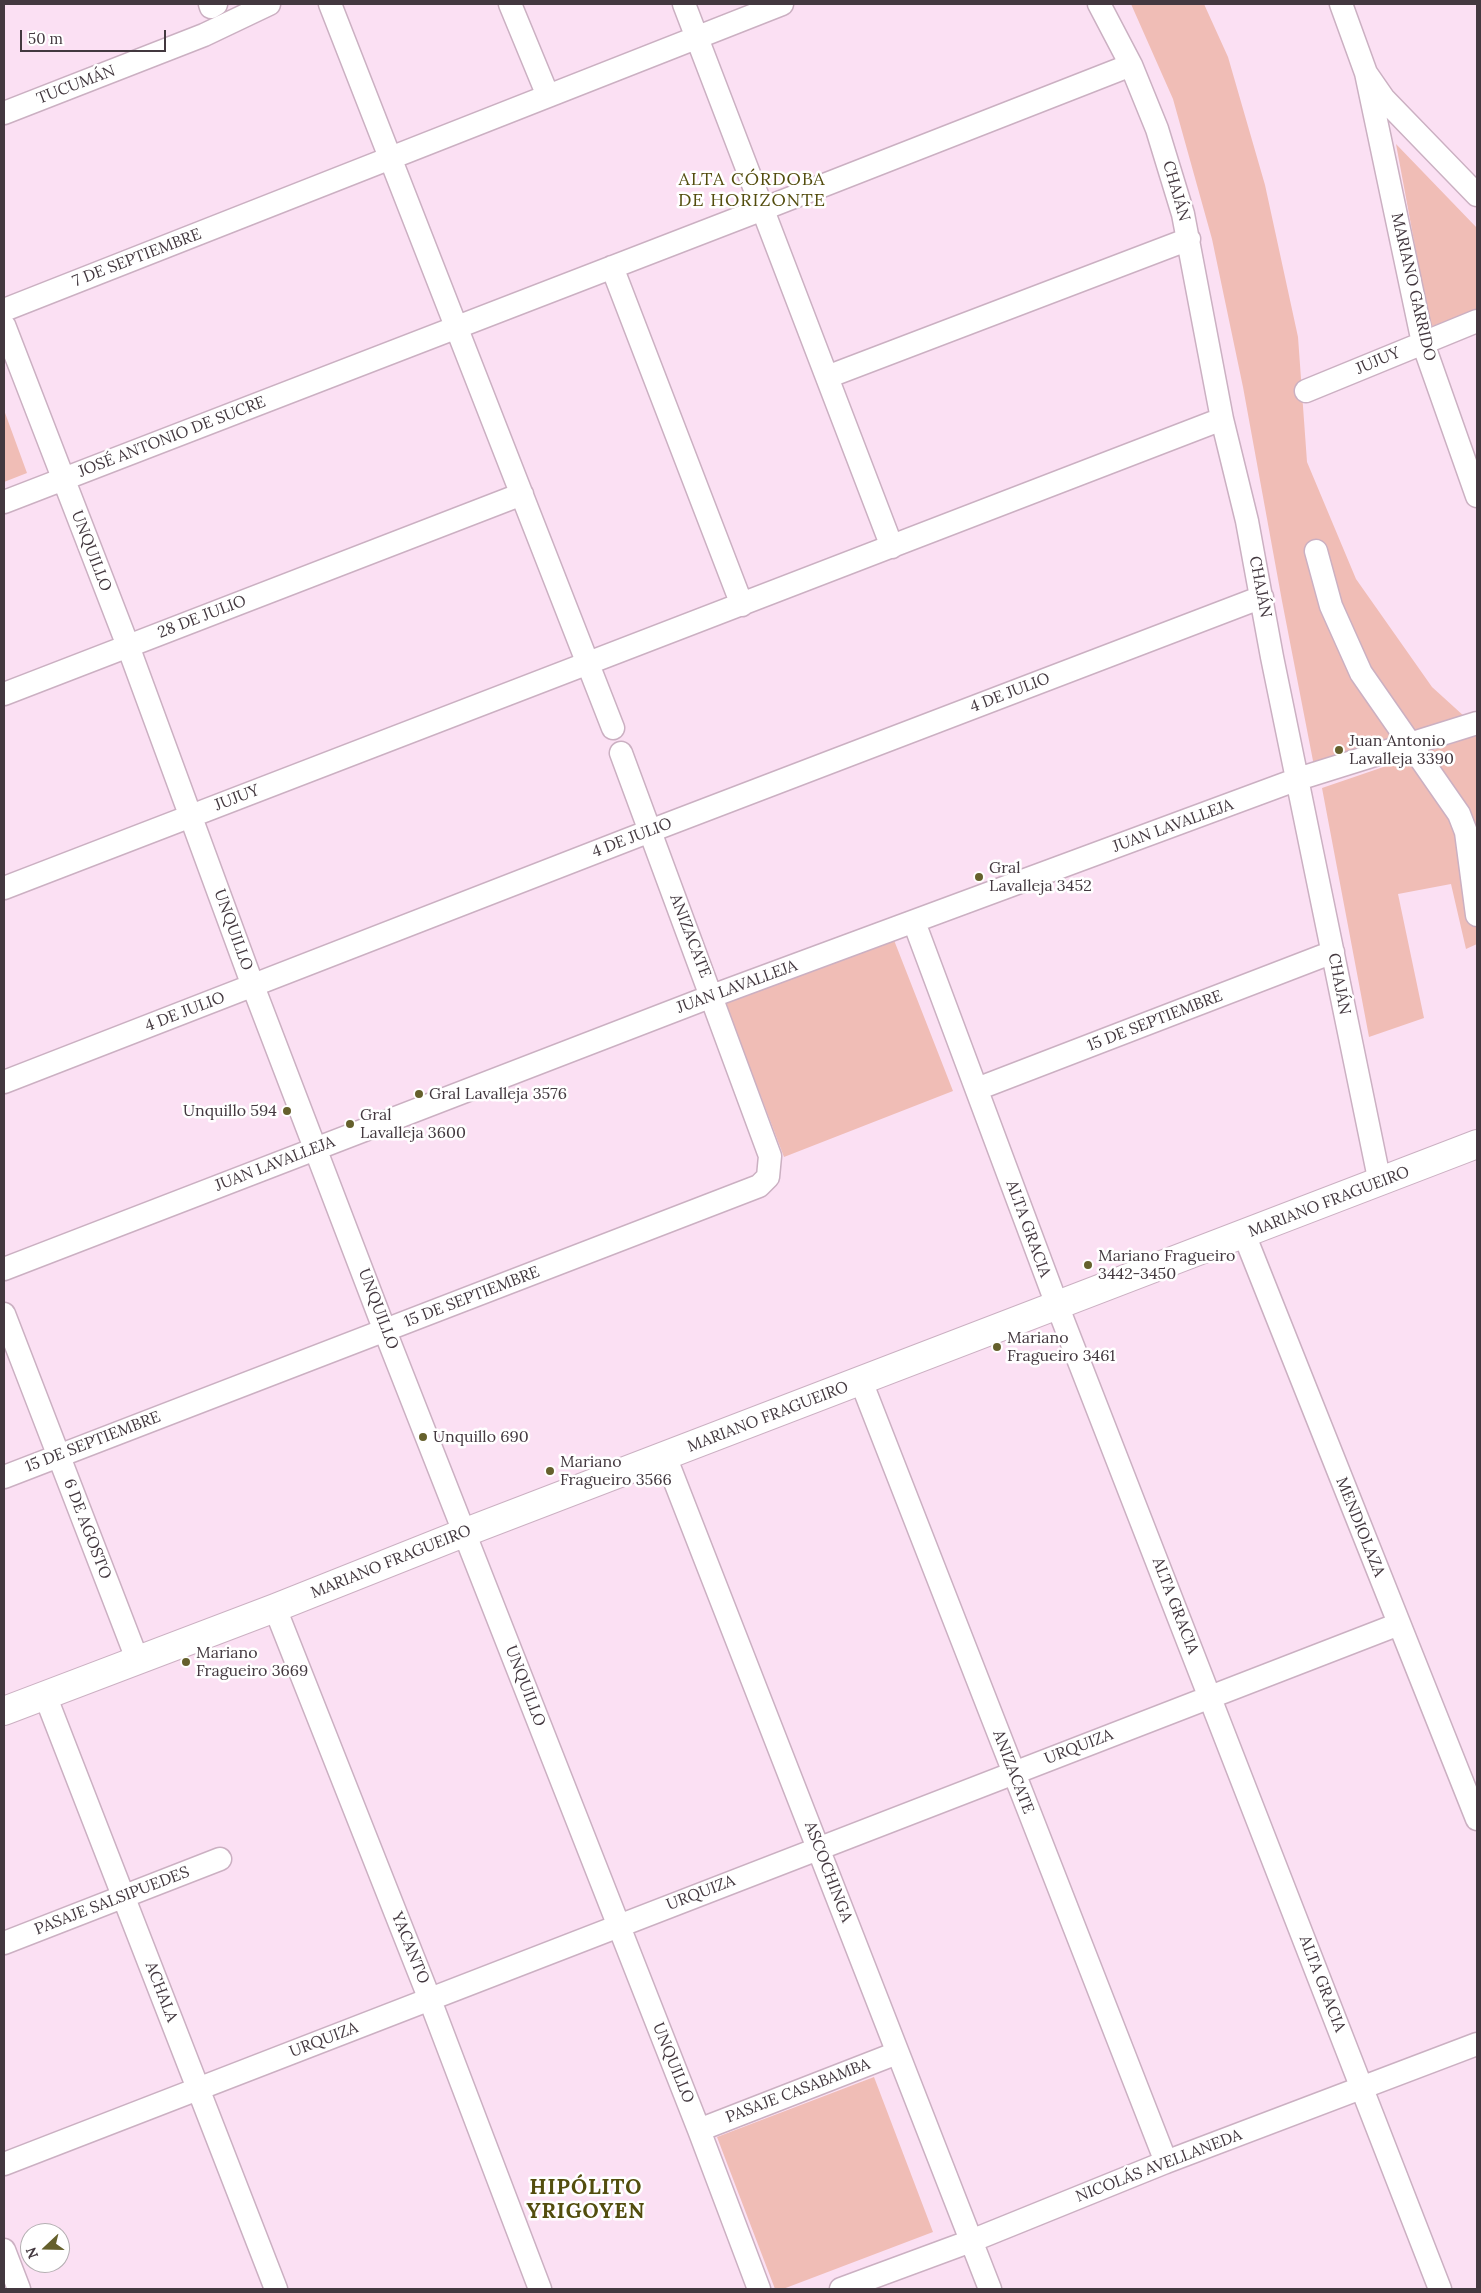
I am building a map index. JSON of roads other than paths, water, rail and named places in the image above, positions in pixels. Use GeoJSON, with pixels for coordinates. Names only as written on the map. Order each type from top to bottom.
{"type":"FeatureCollection","features":[{"type":"Feature","properties":{"kind":"main road","name":"MARIANO FRAGUEIRO"},"geometry":{"type":"LineString","coordinates":[[4,1711],[275,1608],[466,1532],[1380,1183],[1477,1144]]}},
{"type":"Feature","properties":{"kind":"street"},"geometry":{"type":"LineString","coordinates":[[210,4],[211,7],[216,4]]}},
{"type":"Feature","properties":{"kind":"street","name":"TUCUMÁN"},"geometry":{"type":"LineString","coordinates":[[4,113],[204,35],[269,4]]}},
{"type":"Feature","properties":{"kind":"street"},"geometry":{"type":"LineString","coordinates":[[330,4],[613,728]]}},
{"type":"Feature","properties":{"kind":"street"},"geometry":{"type":"LineString","coordinates":[[510,4],[548,96]]}},
{"type":"Feature","properties":{"kind":"street"},"geometry":{"type":"LineString","coordinates":[[684,4],[892,547]]}},
{"type":"Feature","properties":{"kind":"street","name":"7 DE SEPTIEMBRE"},"geometry":{"type":"LineString","coordinates":[[4,310],[782,4]]}},
{"type":"Feature","properties":{"kind":"street","name":"CHAJÁN"},"geometry":{"type":"LineString","coordinates":[[1099,4],[1131,65],[1157,129],[1189,239],[1222,419],[1247,521],[1380,1183]]}},
{"type":"Feature","properties":{"kind":"street"},"geometry":{"type":"LineString","coordinates":[[1341,4],[1366,73],[1398,115],[1477,195]]}},
{"type":"Feature","properties":{"kind":"street","name":"JOSÉ ANTONIO DE SUCRE"},"geometry":{"type":"LineString","coordinates":[[4,502],[1131,65]]}},
{"type":"Feature","properties":{"kind":"street","name":"MARIANO GARRIDO"},"geometry":{"type":"LineString","coordinates":[[1366,73],[1423,343],[1477,496]]}},
{"type":"Feature","properties":{"kind":"street"},"geometry":{"type":"LineString","coordinates":[[827,377],[1189,239]]}},
{"type":"Feature","properties":{"kind":"street"},"geometry":{"type":"LineString","coordinates":[[612,267],[742,605]]}},
{"type":"Feature","properties":{"kind":"street","name":"JUJUY"},"geometry":{"type":"LineString","coordinates":[[1306,391],[1477,321]]}},
{"type":"Feature","properties":{"kind":"street","name":"UNQUILLO"},"geometry":{"type":"LineString","coordinates":[[4,325],[128,646],[253,986],[699,2130],[759,2289]]}},
{"type":"Feature","properties":{"kind":"street","name":"JUJUY"},"geometry":{"type":"LineString","coordinates":[[4,888],[1222,419]]}},
{"type":"Feature","properties":{"kind":"street","name":"28 DE JULIO"},"geometry":{"type":"LineString","coordinates":[[4,694],[522,494]]}},
{"type":"Feature","properties":{"kind":"street"},"geometry":{"type":"LineString","coordinates":[[1316,551],[1331,606],[1361,673],[1459,814],[1466,832],[1477,915]]}},
{"type":"Feature","properties":{"kind":"street","name":"4 DE JULIO"},"geometry":{"type":"LineString","coordinates":[[4,1082],[650,830],[1262,597]]}},
{"type":"Feature","properties":{"kind":"street","name":"JUAN LAVALLEJA"},"geometry":{"type":"LineString","coordinates":[[4,1269],[712,996],[1298,779],[1477,723]]}},
{"type":"Feature","properties":{"kind":"street","name":"ANIZACATE"},"geometry":{"type":"LineString","coordinates":[[621,753],[770,1156],[768,1176]]}},
{"type":"Feature","properties":{"kind":"street","name":"ALTA GRACIA"},"geometry":{"type":"LineString","coordinates":[[914,922],[1057,1306],[1211,1697],[1440,2289]]}},
{"type":"Feature","properties":{"kind":"street","name":"15 DE SEPTIEMBRE"},"geometry":{"type":"LineString","coordinates":[[977,1089],[1333,952]]}},
{"type":"Feature","properties":{"kind":"street","name":"15 DE SEPTIEMBRE"},"geometry":{"type":"LineString","coordinates":[[4,1476],[386,1331],[759,1186],[768,1176]]}},
{"type":"Feature","properties":{"kind":"street","name":"MENDIOLAZA"},"geometry":{"type":"LineString","coordinates":[[1244,1234],[1477,1820]]}},
{"type":"Feature","properties":{"kind":"street","name":"6 DE AGOSTO"},"geometry":{"type":"LineString","coordinates":[[4,1314],[137,1659]]}},
{"type":"Feature","properties":{"kind":"street","name":"ANIZACATE"},"geometry":{"type":"LineString","coordinates":[[861,1381],[1166,2162]]}},
{"type":"Feature","properties":{"kind":"street","name":"ASCOCHINGA"},"geometry":{"type":"LineString","coordinates":[[666,1456],[990,2289]]}},
{"type":"Feature","properties":{"kind":"street","name":"YACANTO"},"geometry":{"type":"LineString","coordinates":[[275,1608],[430,2000],[540,2289]]}},
{"type":"Feature","properties":{"kind":"street","name":"URQUIZA"},"geometry":{"type":"LineString","coordinates":[[4,2164],[1399,1624]]}},
{"type":"Feature","properties":{"kind":"street","name":"ACHALA"},"geometry":{"type":"LineString","coordinates":[[45,1695],[276,2289]]}},
{"type":"Feature","properties":{"kind":"street","name":"PASAJE SALSIPUEDES"},"geometry":{"type":"LineString","coordinates":[[4,1943],[220,1860]]}},
{"type":"Feature","properties":{"kind":"street","name":"NICOLÁS AVELLANEDA"},"geometry":{"type":"LineString","coordinates":[[841,2289],[972,2241],[1166,2162],[1477,2044]]}},
{"type":"Feature","properties":{"kind":"street","name":"PASAJE CASABAMBA"},"geometry":{"type":"LineString","coordinates":[[699,2130],[897,2053]]}},
{"type":"Feature","properties":{"kind":"street"},"geometry":{"type":"LineString","coordinates":[[4,2250],[19,2289]]}},
{"type":"Feature","properties":{"kind":"place","name":"Juan Antonio Lavalleja 3390"},"geometry":{"type":"Point","coordinates":[1339,750]}},
{"type":"Feature","properties":{"kind":"place","name":"Gral Lavalleja 3452"},"geometry":{"type":"Point","coordinates":[979,877]}},
{"type":"Feature","properties":{"kind":"place","name":"Gral Lavalleja 3576"},"geometry":{"type":"Point","coordinates":[419,1094]}},
{"type":"Feature","properties":{"kind":"place","name":"Unquillo 594"},"geometry":{"type":"Point","coordinates":[287,1111]}},
{"type":"Feature","properties":{"kind":"place","name":"Gral Lavalleja 3600"},"geometry":{"type":"Point","coordinates":[350,1124]}},
{"type":"Feature","properties":{"kind":"place","name":"Mariano Fragueiro 3442-3450"},"geometry":{"type":"Point","coordinates":[1088,1265]}},
{"type":"Feature","properties":{"kind":"place","name":"Mariano Fragueiro 3461"},"geometry":{"type":"Point","coordinates":[997,1347]}},
{"type":"Feature","properties":{"kind":"place","name":"Unquillo 690"},"geometry":{"type":"Point","coordinates":[423,1437]}},
{"type":"Feature","properties":{"kind":"place","name":"Mariano Fragueiro 3566"},"geometry":{"type":"Point","coordinates":[550,1471]}},
{"type":"Feature","properties":{"kind":"place","name":"Mariano Fragueiro 3669"},"geometry":{"type":"Point","coordinates":[186,1662]}},
{"type":"Feature","properties":{"kind":"district","name":"ALTA CÓRDOBA DE HORIZONTE"},"geometry":{"type":"Point","coordinates":[752,190]}},
{"type":"Feature","properties":{"kind":"district","name":"HIPÓLITO YRIGOYEN"},"geometry":{"type":"Point","coordinates":[586,2200]}}]}
